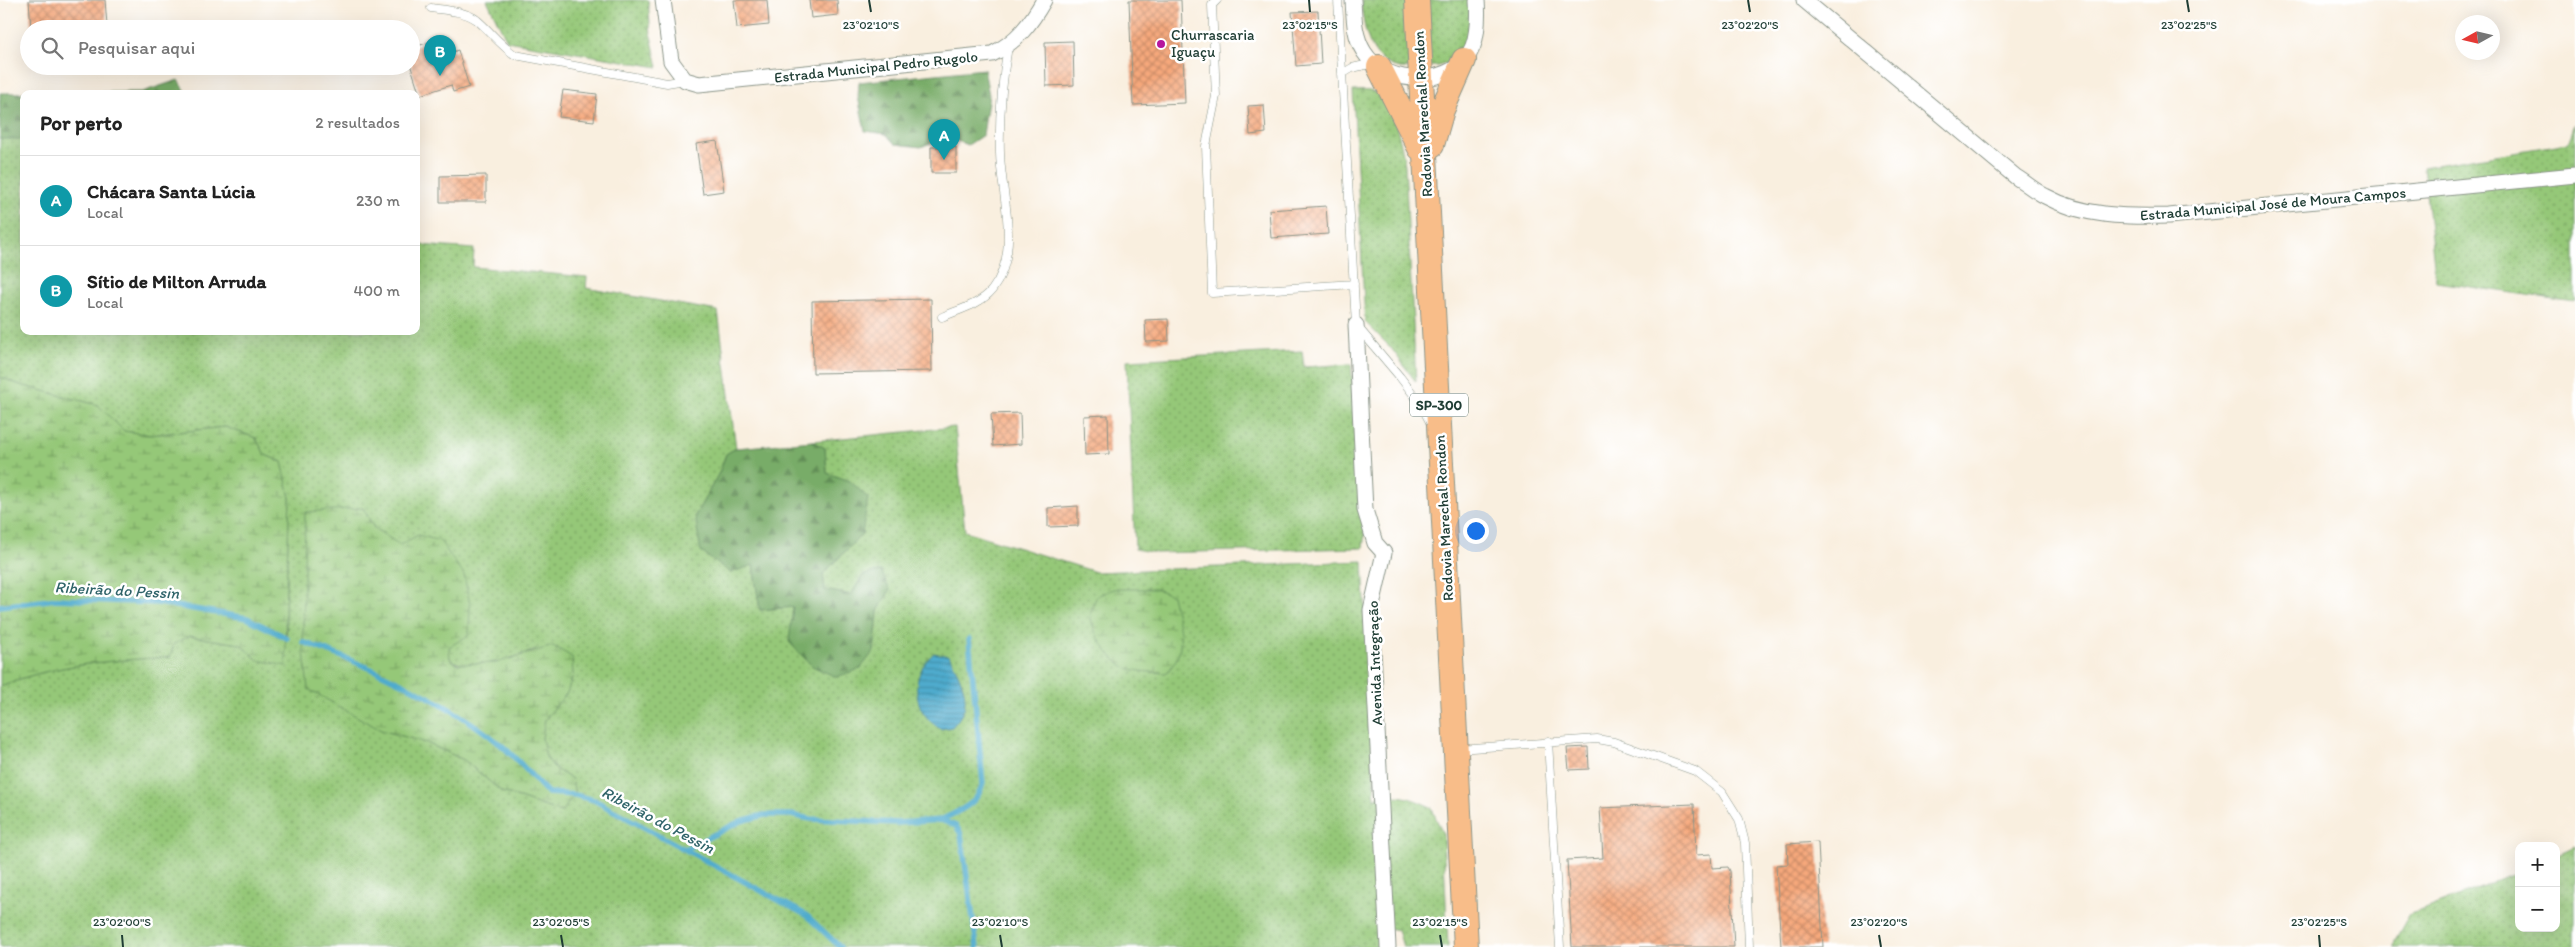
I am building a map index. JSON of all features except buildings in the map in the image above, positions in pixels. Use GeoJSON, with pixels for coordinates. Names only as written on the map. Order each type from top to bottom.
{"type":"FeatureCollection","features":[{"type":"Feature","properties":{"kind":"main road","name":"Rodovia Marechal Rondon"},"geometry":{"type":"LineString","coordinates":[[1417,0],[1466,947]]}},
{"type":"Feature","properties":{"kind":"main road"},"geometry":{"type":"LineString","coordinates":[[1426,163],[1442,110],[1464,60]]}},
{"type":"Feature","properties":{"kind":"main road"},"geometry":{"type":"LineString","coordinates":[[1377,65],[1414,133],[1426,163]]}},
{"type":"Feature","properties":{"kind":"street"},"geometry":{"type":"LineString","coordinates":[[663,0],[671,62],[685,80]]}},
{"type":"Feature","properties":{"kind":"street","name":"Estrada Municipal Pedro Rugolo"},"geometry":{"type":"LineString","coordinates":[[685,80],[699,84],[712,84],[992,54],[1008,46],[1026,29],[1044,0]]}},
{"type":"Feature","properties":{"kind":"street"},"geometry":{"type":"LineString","coordinates":[[1353,0],[1354,27],[1364,52],[1377,65],[1398,75],[1422,78],[1437,76],[1452,70],[1464,60],[1473,46],[1477,0]]}},
{"type":"Feature","properties":{"kind":"street","name":"Estrada Municipal José de Moura Campos"},"geometry":{"type":"LineString","coordinates":[[1804,0],[2016,177],[2045,196],[2090,213],[2130,217],[2169,216],[2575,175]]}},
{"type":"Feature","properties":{"kind":"street","name":"Avenida Integração"},"geometry":{"type":"LineString","coordinates":[[1356,324],[1365,510],[1375,543],[1384,553],[1373,594],[1372,610],[1388,947]]}},
{"type":"Feature","properties":{"kind":"lane"},"geometry":{"type":"LineString","coordinates":[[1217,0],[1212,5],[1216,96],[1206,146],[1212,293],[1354,284]]}},
{"type":"Feature","properties":{"kind":"lane"},"geometry":{"type":"LineString","coordinates":[[1338,0],[1356,324],[1420,403],[1441,445]]}},
{"type":"Feature","properties":{"kind":"lane"},"geometry":{"type":"LineString","coordinates":[[431,8],[452,11],[476,19],[501,46],[515,55],[667,83],[685,80]]}},
{"type":"Feature","properties":{"kind":"lane"},"geometry":{"type":"LineString","coordinates":[[942,317],[979,301],[991,291],[1002,274],[1008,253],[1000,126],[1003,76],[1008,46]]}},
{"type":"Feature","properties":{"kind":"lane"},"geometry":{"type":"LineString","coordinates":[[1342,74],[1352,68],[1377,65]]}},
{"type":"Feature","properties":{"kind":"lane"},"geometry":{"type":"LineString","coordinates":[[1456,749],[1597,739],[1614,742],[1695,771],[1722,792],[1739,819],[1745,843],[1749,947]]}},
{"type":"Feature","properties":{"kind":"lane"},"geometry":{"type":"LineString","coordinates":[[1548,741],[1560,947]]}},
{"type":"Feature","properties":{"kind":"green space"},"geometry":{"type":"Polygon","coordinates":[[[487,0],[648,0],[651,36],[658,67],[507,41],[487,0]]]}},
{"type":"Feature","properties":{"kind":"green space"},"geometry":{"type":"Polygon","coordinates":[[[1361,0],[1473,0],[1470,29],[1464,47],[1451,61],[1442,65],[1400,68],[1389,65],[1374,51],[1369,42],[1363,20],[1361,0]]]}},
{"type":"Feature","properties":{"kind":"green space"},"geometry":{"type":"Polygon","coordinates":[[[984,69],[989,95],[983,135],[968,145],[946,137],[921,147],[895,144],[886,134],[865,131],[858,97],[859,82],[984,69]]]}},
{"type":"Feature","properties":{"kind":"green space"},"geometry":{"type":"Polygon","coordinates":[[[178,80],[185,90],[148,90],[178,80]]]}},
{"type":"Feature","properties":{"kind":"green space"},"geometry":{"type":"Polygon","coordinates":[[[1353,91],[1371,91],[1382,98],[1392,115],[1402,147],[1405,165],[1416,382],[1391,348],[1365,322],[1353,91]]]}},
{"type":"Feature","properties":{"kind":"green space"},"geometry":{"type":"Polygon","coordinates":[[[0,93],[20,93],[20,139],[0,139],[0,93]]]}},
{"type":"Feature","properties":{"kind":"green space"},"geometry":{"type":"Polygon","coordinates":[[[0,100],[20,100],[20,335],[420,335],[420,245],[474,249],[473,267],[587,277],[586,288],[718,311],[736,448],[726,454],[719,473],[695,516],[753,565],[760,610],[794,607],[874,651],[878,611],[890,590],[863,575],[851,595],[825,590],[823,574],[862,534],[850,481],[827,473],[825,448],[812,441],[955,427],[965,531],[1096,572],[1363,561],[1375,800],[1377,797],[1399,796],[1431,807],[1443,834],[1448,947],[1403,947],[1398,930],[1382,927],[1382,947],[0,947],[0,686],[43,672],[84,664],[170,657],[174,644],[189,636],[240,644],[258,660],[287,638],[285,608],[290,498],[282,462],[265,455],[256,438],[225,427],[151,435],[123,431],[98,405],[20,385],[0,377],[0,100]],[[363,508],[381,730],[427,743],[464,760],[502,792],[561,812],[575,795],[572,779],[555,769],[546,757],[542,738],[545,719],[567,693],[573,675],[536,650],[480,665],[459,663],[450,659],[418,535],[400,546],[374,528],[363,508]]]}},
{"type":"Feature","properties":{"kind":"green space"},"geometry":{"type":"Polygon","coordinates":[[[2575,124],[2575,302],[2436,282],[2423,167],[2568,143],[2575,124]]]}},
{"type":"Feature","properties":{"kind":"green space"},"geometry":{"type":"Polygon","coordinates":[[[1302,351],[1304,367],[1351,364],[1365,533],[1363,548],[1156,553],[1135,549],[1127,360],[1302,351]]]}},
{"type":"Feature","properties":{"kind":"green space"},"geometry":{"type":"Polygon","coordinates":[[[0,377],[20,385],[98,405],[124,431],[151,435],[225,427],[256,438],[265,455],[282,462],[290,498],[285,608],[286,666],[258,660],[240,644],[189,636],[174,644],[170,657],[84,664],[43,672],[0,686],[0,377]]]}},
{"type":"Feature","properties":{"kind":"green space"},"geometry":{"type":"Polygon","coordinates":[[[812,441],[825,448],[827,473],[850,481],[868,498],[862,534],[823,574],[825,590],[851,595],[863,575],[881,571],[890,590],[878,611],[874,651],[860,669],[836,677],[812,666],[789,642],[793,607],[760,610],[753,565],[731,573],[701,552],[695,516],[719,473],[726,454],[736,448],[812,441]]]}},
{"type":"Feature","properties":{"kind":"green space"},"geometry":{"type":"Polygon","coordinates":[[[363,508],[374,528],[400,545],[418,535],[440,541],[464,575],[470,605],[469,635],[449,647],[450,659],[457,664],[496,663],[553,646],[572,657],[573,675],[567,693],[545,719],[542,738],[546,757],[555,769],[572,779],[575,795],[561,812],[502,792],[464,760],[427,743],[381,730],[308,689],[303,642],[305,512],[363,508]]]}},
{"type":"Feature","properties":{"kind":"green space"},"geometry":{"type":"Polygon","coordinates":[[[1113,589],[1156,589],[1172,595],[1179,626],[1180,646],[1178,655],[1166,673],[1127,668],[1114,659],[1102,644],[1093,626],[1091,611],[1097,596],[1113,589]]]}},
{"type":"Feature","properties":{"kind":"green space"},"geometry":{"type":"Polygon","coordinates":[[[2575,846],[2575,947],[2394,947],[2395,940],[2409,915],[2515,874],[2515,932],[2560,932],[2560,853],[2575,846]]]}},
{"type":"Feature","properties":{"kind":"water"},"geometry":{"type":"Polygon","coordinates":[[[934,653],[949,656],[960,678],[965,696],[964,709],[959,719],[952,727],[941,729],[931,722],[924,713],[917,693],[917,682],[920,672],[934,653]]]}},
{"type":"Feature","properties":{"kind":"waterway","name":"Ribeirão do Pessin"},"geometry":{"type":"LineString","coordinates":[[0,606],[57,599],[158,603],[247,618],[287,638]]}},
{"type":"Feature","properties":{"kind":"waterway"},"geometry":{"type":"LineString","coordinates":[[941,820],[973,802],[983,783],[969,639]]}},
{"type":"Feature","properties":{"kind":"waterway","name":"Ribeirão do Pessin"},"geometry":{"type":"LineString","coordinates":[[303,642],[354,661],[431,698],[479,728],[500,744],[548,793],[575,795],[594,800],[806,915],[840,947]]}},
{"type":"Feature","properties":{"kind":"waterway"},"geometry":{"type":"LineString","coordinates":[[685,849],[741,821],[764,815],[791,815],[811,819],[898,823],[941,820],[956,826],[961,834],[977,947]]}},
{"type":"Feature","properties":{"kind":"place","name":"Churrascaria Iguaçu"},"geometry":{"type":"Point","coordinates":[1161,44]}},
{"type":"Feature","properties":{"kind":"place","name":"Sítio de Milton Arruda"},"geometry":{"type":"Point","coordinates":[440,76]}},
{"type":"Feature","properties":{"kind":"place","name":"Chácara Santa Lúcia"},"geometry":{"type":"Point","coordinates":[944,160]}}]}
